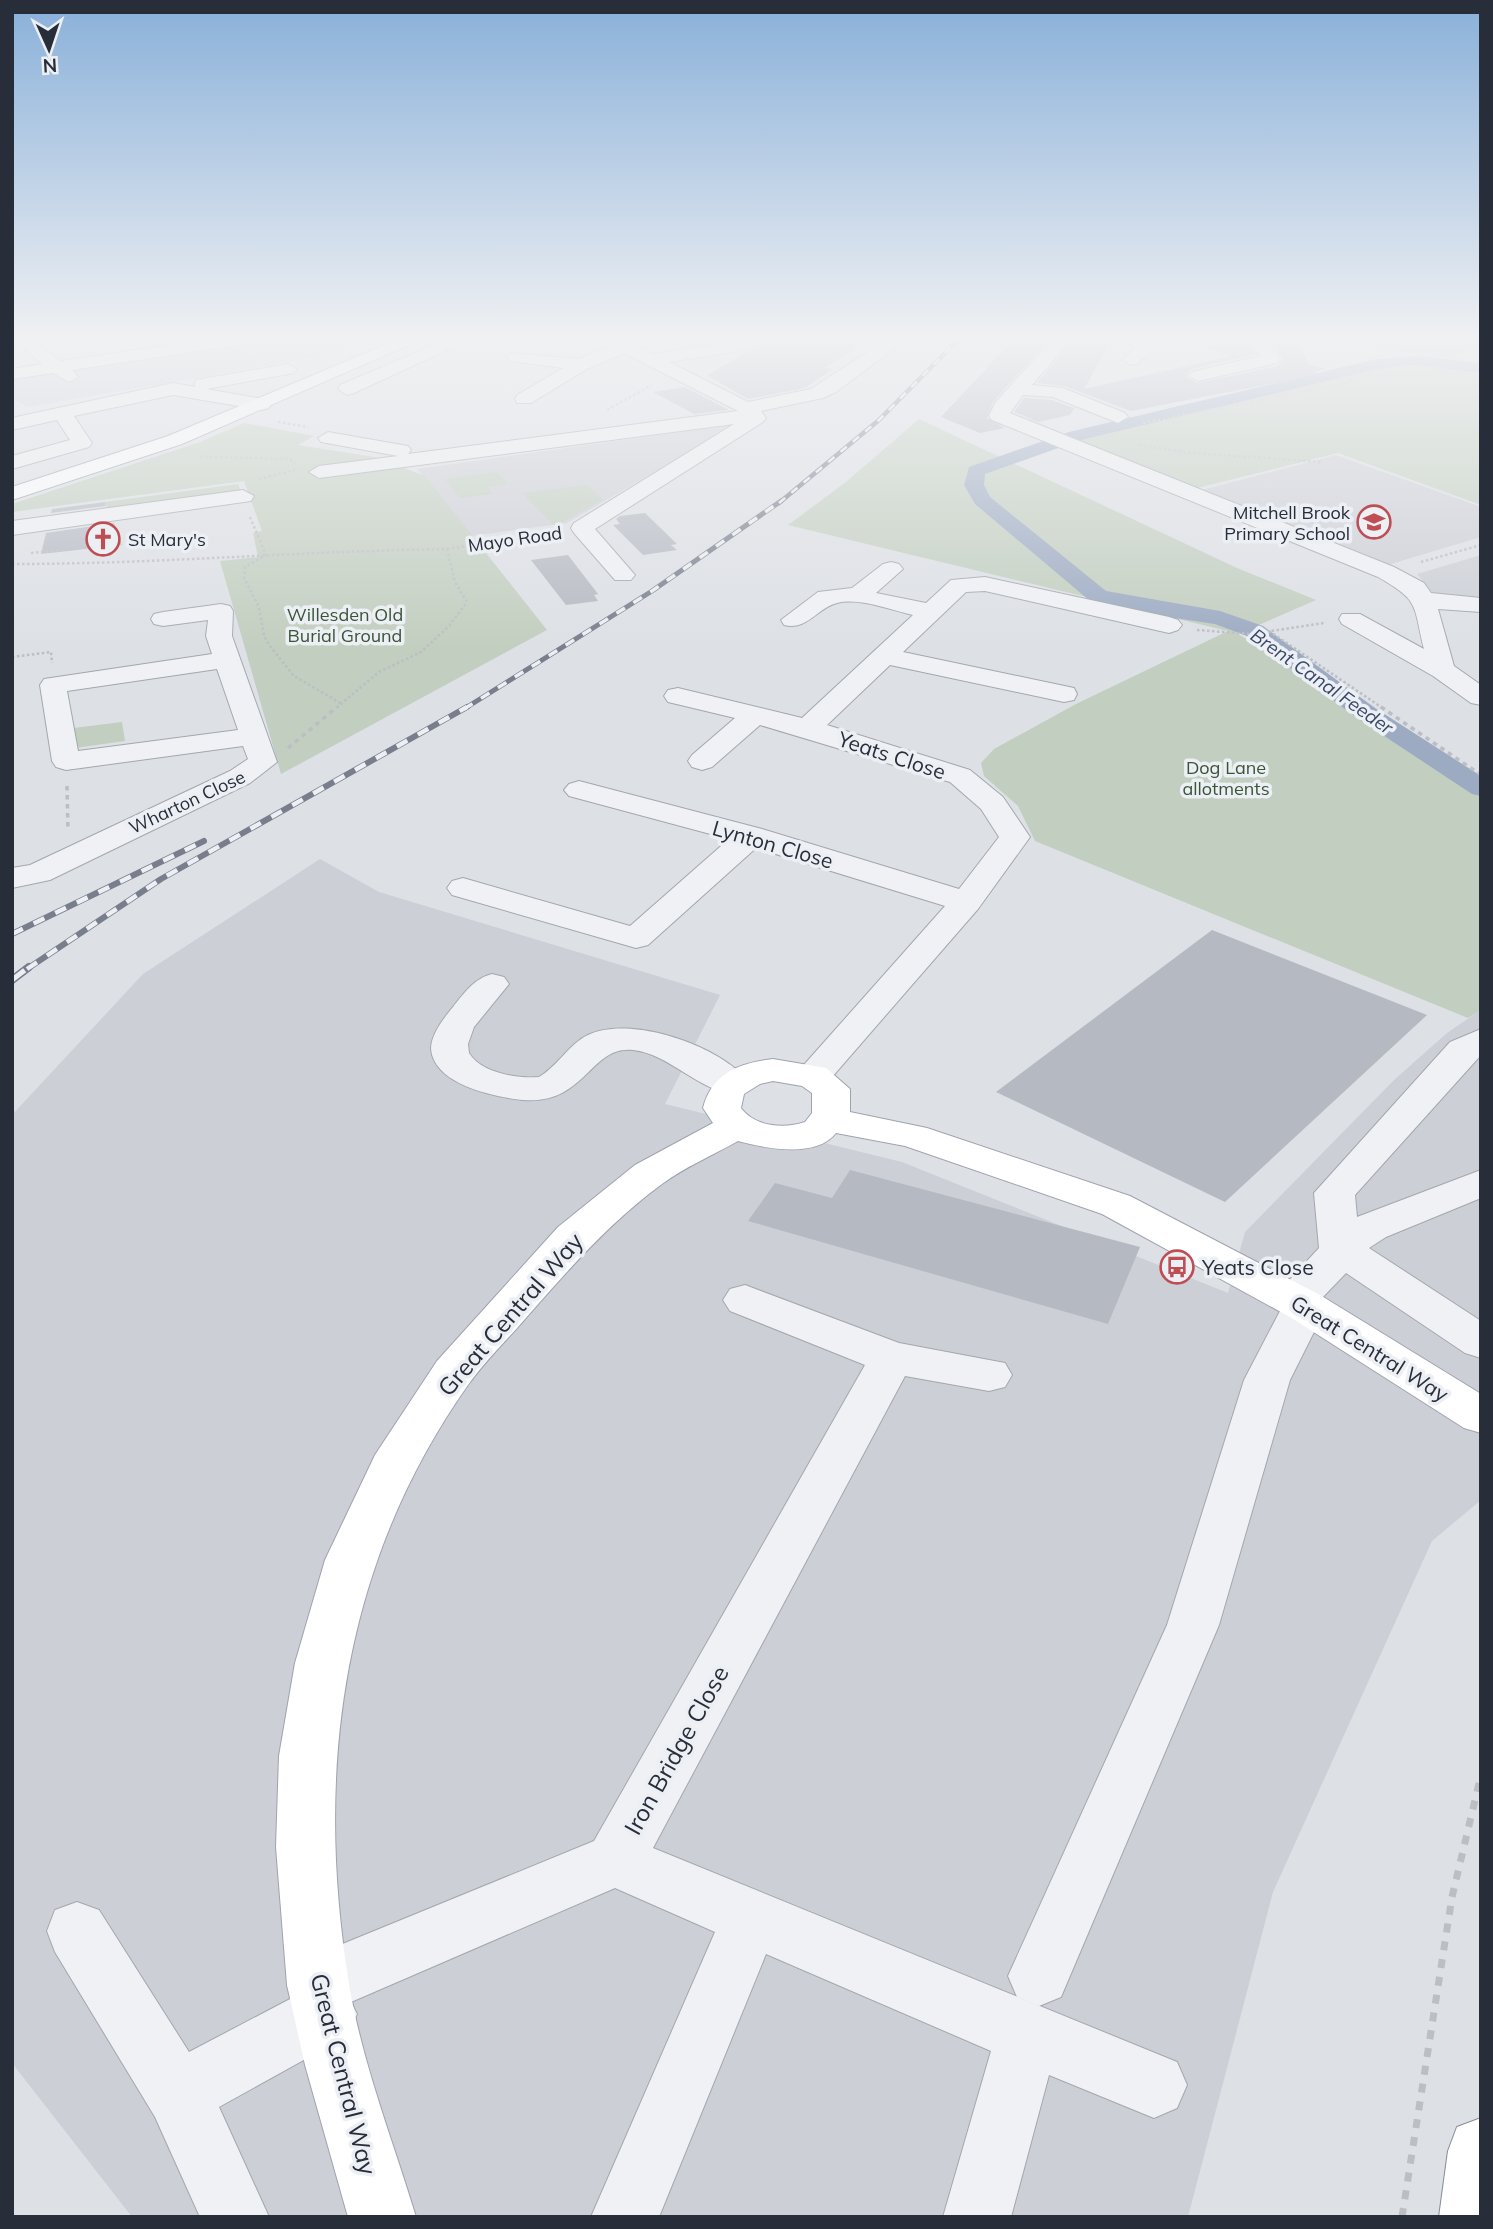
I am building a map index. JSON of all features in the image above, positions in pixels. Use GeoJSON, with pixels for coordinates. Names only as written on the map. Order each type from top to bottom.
{"type":"FeatureCollection","features":[{"type":"Feature","properties":{"kind":"main road"},"geometry":{"type":"LineString","coordinates":[[12,484],[137,443]]}},
{"type":"Feature","properties":{"kind":"main road"},"geometry":{"type":"LineString","coordinates":[[12,494],[166,443]]}},
{"type":"Feature","properties":{"kind":"main road"},"geometry":{"type":"LineString","coordinates":[[763,1071],[813,1076],[831,1089],[836,1107],[829,1120],[817,1130],[794,1138],[754,1135],[733,1106],[763,1071]]}},
{"type":"Feature","properties":{"kind":"main road","name":"Great Central Way"},"geometry":{"type":"LineString","coordinates":[[382,2217],[337,2065],[322,1999],[305,1847],[307,1756],[322,1663],[350,1560],[392,1468],[453,1372],[573,1237],[733,1106]]}},
{"type":"Feature","properties":{"kind":"main road","name":"Great Central Way"},"geometry":{"type":"LineString","coordinates":[[829,1120],[913,1136],[1116,1205],[1299,1303],[1481,1416]]}},
{"type":"Feature","properties":{"kind":"main road"},"geometry":{"type":"LineString","coordinates":[[1473,2217],[1481,2151]]}},
{"type":"Feature","properties":{"kind":"street"},"geometry":{"type":"LineString","coordinates":[[12,463],[82,443]]}},
{"type":"Feature","properties":{"kind":"street"},"geometry":{"type":"LineString","coordinates":[[372,443],[444,457]]}},
{"type":"Feature","properties":{"kind":"street"},"geometry":{"type":"LineString","coordinates":[[319,472],[539,443]]}},
{"type":"Feature","properties":{"kind":"street","name":"Mayo Road"},"geometry":{"type":"LineString","coordinates":[[623,575],[582,527],[719,443]]}},
{"type":"Feature","properties":{"kind":"street"},"geometry":{"type":"LineString","coordinates":[[1063,443],[1386,572],[1415,588],[1424,600],[1442,670]]}},
{"type":"Feature","properties":{"kind":"street"},"geometry":{"type":"LineString","coordinates":[[12,528],[243,496]]}},
{"type":"Feature","properties":{"kind":"street"},"geometry":{"type":"LineString","coordinates":[[857,596],[891,569]]}},
{"type":"Feature","properties":{"kind":"street","name":"Yeats Close"},"geometry":{"type":"LineString","coordinates":[[808,728],[959,585],[985,584],[1169,625]]}},
{"type":"Feature","properties":{"kind":"street"},"geometry":{"type":"LineString","coordinates":[[790,588],[831,596],[857,596],[930,611]]}},
{"type":"Feature","properties":{"kind":"street"},"geometry":{"type":"LineString","coordinates":[[793,620],[831,596]]}},
{"type":"Feature","properties":{"kind":"street"},"geometry":{"type":"LineString","coordinates":[[1424,600],[1481,605]]}},
{"type":"Feature","properties":{"kind":"street"},"geometry":{"type":"LineString","coordinates":[[163,619],[221,611],[219,636],[228,660],[259,749],[66,761],[54,685],[228,660]]}},
{"type":"Feature","properties":{"kind":"street"},"geometry":{"type":"LineString","coordinates":[[1351,619],[1442,670],[1481,697]]}},
{"type":"Feature","properties":{"kind":"street"},"geometry":{"type":"LineString","coordinates":[[884,656],[1065,694]]}},
{"type":"Feature","properties":{"kind":"street"},"geometry":{"type":"LineString","coordinates":[[1442,670],[1481,674]]}},
{"type":"Feature","properties":{"kind":"street","name":"Yeats Close"},"geometry":{"type":"LineString","coordinates":[[678,696],[808,728],[960,776],[992,803],[1015,837],[966,902],[813,1076]]}},
{"type":"Feature","properties":{"kind":"street"},"geometry":{"type":"LineString","coordinates":[[702,761],[755,715]]}},
{"type":"Feature","properties":{"kind":"street","name":"Wharton Close"},"geometry":{"type":"LineString","coordinates":[[12,878],[38,873],[240,778],[259,749]]}},
{"type":"Feature","properties":{"kind":"street","name":"Lynton Close"},"geometry":{"type":"LineString","coordinates":[[579,790],[751,836],[966,902]]}},
{"type":"Feature","properties":{"kind":"street"},"geometry":{"type":"LineString","coordinates":[[463,888],[636,938],[751,836]]}},
{"type":"Feature","properties":{"kind":"street"},"geometry":{"type":"LineString","coordinates":[[492,984],[452,1032],[450,1049],[455,1062],[466,1071],[489,1081],[542,1088],[554,1084],[593,1046],[623,1037],[657,1043],[689,1056],[733,1106]]}},
{"type":"Feature","properties":{"kind":"street"},"geometry":{"type":"LineString","coordinates":[[1340,1250],[1334,1193],[1463,1050],[1481,1040]]}},
{"type":"Feature","properties":{"kind":"street"},"geometry":{"type":"LineString","coordinates":[[977,2217],[1033,2005],[1192,1625],[1267,1380],[1299,1303],[1340,1250],[1371,1227],[1481,1184]]}},
{"type":"Feature","properties":{"kind":"street"},"geometry":{"type":"LineString","coordinates":[[1340,1250],[1481,1342]]}},
{"type":"Feature","properties":{"kind":"street"},"geometry":{"type":"LineString","coordinates":[[745,1300],[892,1358],[989,1375]]}},
{"type":"Feature","properties":{"kind":"street","name":"Iron Bridge Close"},"geometry":{"type":"LineString","coordinates":[[615,1860],[892,1358]]}},
{"type":"Feature","properties":{"kind":"street"},"geometry":{"type":"LineString","coordinates":[[178,2094],[322,1999],[615,1860],[751,1918],[1033,2005],[1154,2085]]}},
{"type":"Feature","properties":{"kind":"street"},"geometry":{"type":"LineString","coordinates":[[625,2217],[751,1918]]}},
{"type":"Feature","properties":{"kind":"street"},"geometry":{"type":"LineString","coordinates":[[77,1931],[178,2094],[235,2217]]}},
{"type":"Feature","properties":{"kind":"path"},"geometry":{"type":"LineString","coordinates":[[1135,445],[1153,445],[1191,453],[1322,462]]}},
{"type":"Feature","properties":{"kind":"path"},"geometry":{"type":"LineString","coordinates":[[197,457],[290,459],[298,464]]}},
{"type":"Feature","properties":{"kind":"path"},"geometry":{"type":"LineString","coordinates":[[243,496],[266,555],[245,567],[244,579],[259,607],[264,636],[294,676],[342,704]]}},
{"type":"Feature","properties":{"kind":"path","name":"Mayo Road"},"geometry":{"type":"LineString","coordinates":[[12,564],[85,564],[357,550],[447,549],[584,530]]}},
{"type":"Feature","properties":{"kind":"path"},"geometry":{"type":"LineString","coordinates":[[1386,572],[1481,545]]}},
{"type":"Feature","properties":{"kind":"path"},"geometry":{"type":"LineString","coordinates":[[259,749],[293,746],[379,672],[421,652],[449,626],[467,602],[455,582],[447,549]]}},
{"type":"Feature","properties":{"kind":"path"},"geometry":{"type":"LineString","coordinates":[[22,553],[63,550]]}},
{"type":"Feature","properties":{"kind":"path"},"geometry":{"type":"LineString","coordinates":[[1169,625],[1251,634],[1351,619]]}},
{"type":"Feature","properties":{"kind":"path"},"geometry":{"type":"LineString","coordinates":[[1269,631],[1481,775]]}},
{"type":"Feature","properties":{"kind":"path"},"geometry":{"type":"LineString","coordinates":[[66,761],[69,859]]}},
{"type":"Feature","properties":{"kind":"path"},"geometry":{"type":"LineString","coordinates":[[1402,2217],[1452,1897],[1481,1775]]}},
{"type":"Feature","properties":{"kind":"shaded area"},"geometry":{"type":"Polygon","coordinates":[[[602,443],[704,443],[567,523],[472,536],[417,469],[602,443]]]}},
{"type":"Feature","properties":{"kind":"shaded area","name":"Mitchell Brook Primary School"},"geometry":{"type":"Polygon","coordinates":[[[1336,455],[1481,507],[1481,537],[1381,567],[1194,492],[1336,455]]]}},
{"type":"Feature","properties":{"kind":"shaded area"},"geometry":{"type":"Polygon","coordinates":[[[1481,555],[1481,608],[1442,604],[1417,574],[1481,555]]]}},
{"type":"Feature","properties":{"kind":"shaded area"},"geometry":{"type":"Polygon","coordinates":[[[320,859],[379,892],[720,995],[665,1104],[902,1162],[1228,1293],[1245,1232],[1394,1080],[1447,1033],[1481,1010],[1481,1500],[1432,1541],[1273,1892],[1188,2217],[132,2217],[12,2063],[12,1115],[143,974],[320,859]]]}},
{"type":"Feature","properties":{"kind":"green space","name":"Willesden Old Burial Ground"},"geometry":{"type":"Polygon","coordinates":[[[197,443],[302,443],[298,445],[374,457],[425,476],[547,630],[281,774],[220,561],[258,557],[253,533],[262,531],[244,481],[12,512],[12,504],[197,443]]]}},
{"type":"Feature","properties":{"kind":"green space","name":"Dog Lane allotments"},"geometry":{"type":"Polygon","coordinates":[[[891,443],[970,443],[1237,568],[1316,600],[1238,634],[1481,795],[1481,1010],[1468,1018],[1035,841],[1018,806],[984,776],[981,763],[994,749],[1076,704],[1228,631],[788,525],[846,482],[891,443]]]}},
{"type":"Feature","properties":{"kind":"green space"},"geometry":{"type":"Polygon","coordinates":[[[1067,443],[1481,443],[1481,505],[1338,453],[1189,490],[1067,443]]]}},
{"type":"Feature","properties":{"kind":"green space"},"geometry":{"type":"Polygon","coordinates":[[[497,472],[508,484],[488,487],[493,494],[460,498],[445,479],[497,472]]]}},
{"type":"Feature","properties":{"kind":"green space"},"geometry":{"type":"Polygon","coordinates":[[[238,484],[242,494],[108,511],[105,502],[238,484]]]}},
{"type":"Feature","properties":{"kind":"green space"},"geometry":{"type":"Polygon","coordinates":[[[587,485],[603,500],[555,526],[522,493],[587,485]]]}},
{"type":"Feature","properties":{"kind":"green space"},"geometry":{"type":"Polygon","coordinates":[[[122,722],[125,741],[75,748],[74,728],[122,722]]]}},
{"type":"Feature","properties":{"kind":"building"},"geometry":{"type":"Polygon","coordinates":[[[105,502],[106,506],[51,513],[52,509],[105,502]]]}},
{"type":"Feature","properties":{"kind":"building"},"geometry":{"type":"Polygon","coordinates":[[[645,513],[677,544],[671,545],[677,550],[643,555],[613,525],[620,524],[616,519],[620,516],[645,513]]]}},
{"type":"Feature","properties":{"kind":"building","name":"St Mary's"},"geometry":{"type":"Polygon","coordinates":[[[114,523],[122,545],[41,554],[46,533],[114,523]]]}},
{"type":"Feature","properties":{"kind":"building"},"geometry":{"type":"Polygon","coordinates":[[[568,555],[598,594],[594,595],[598,601],[566,605],[531,560],[568,555]]]}},
{"type":"Feature","properties":{"kind":"building"},"geometry":{"type":"Polygon","coordinates":[[[1212,930],[1427,1015],[1225,1202],[996,1092],[1212,930]]]}},
{"type":"Feature","properties":{"kind":"building"},"geometry":{"type":"Polygon","coordinates":[[[850,1170],[1140,1247],[1108,1324],[748,1221],[775,1183],[832,1198],[850,1170]]]}},
{"type":"Feature","properties":{"kind":"waterway","name":"Brent Canal Feeder"},"geometry":{"type":"LineString","coordinates":[[1054,443],[976,471],[974,485],[982,500],[1098,596],[1115,602],[1220,618],[1255,631],[1366,713],[1481,788]]}},
{"type":"Feature","properties":{"kind":"railway"},"geometry":{"type":"LineString","coordinates":[[779,503],[851,443]]}},
{"type":"Feature","properties":{"kind":"railway"},"geometry":{"type":"LineString","coordinates":[[464,709],[652,591],[781,501]]}},
{"type":"Feature","properties":{"kind":"railway"},"geometry":{"type":"LineString","coordinates":[[27,969],[161,879],[467,707]]}},
{"type":"Feature","properties":{"kind":"railway"},"geometry":{"type":"LineString","coordinates":[[12,934],[204,841]]}},
{"type":"Feature","properties":{"kind":"railway"},"geometry":{"type":"LineString","coordinates":[[12,980],[29,967]]}},
{"type":"Feature","properties":{"kind":"place","name":"Mitchell Brook Primary School"},"geometry":{"type":"Point","coordinates":[1374,522]}},
{"type":"Feature","properties":{"kind":"place","name":"St Mary's"},"geometry":{"type":"Point","coordinates":[103,539]}},
{"type":"Feature","properties":{"kind":"place","name":"Yeats Close"},"geometry":{"type":"Point","coordinates":[1177,1267]}}]}
